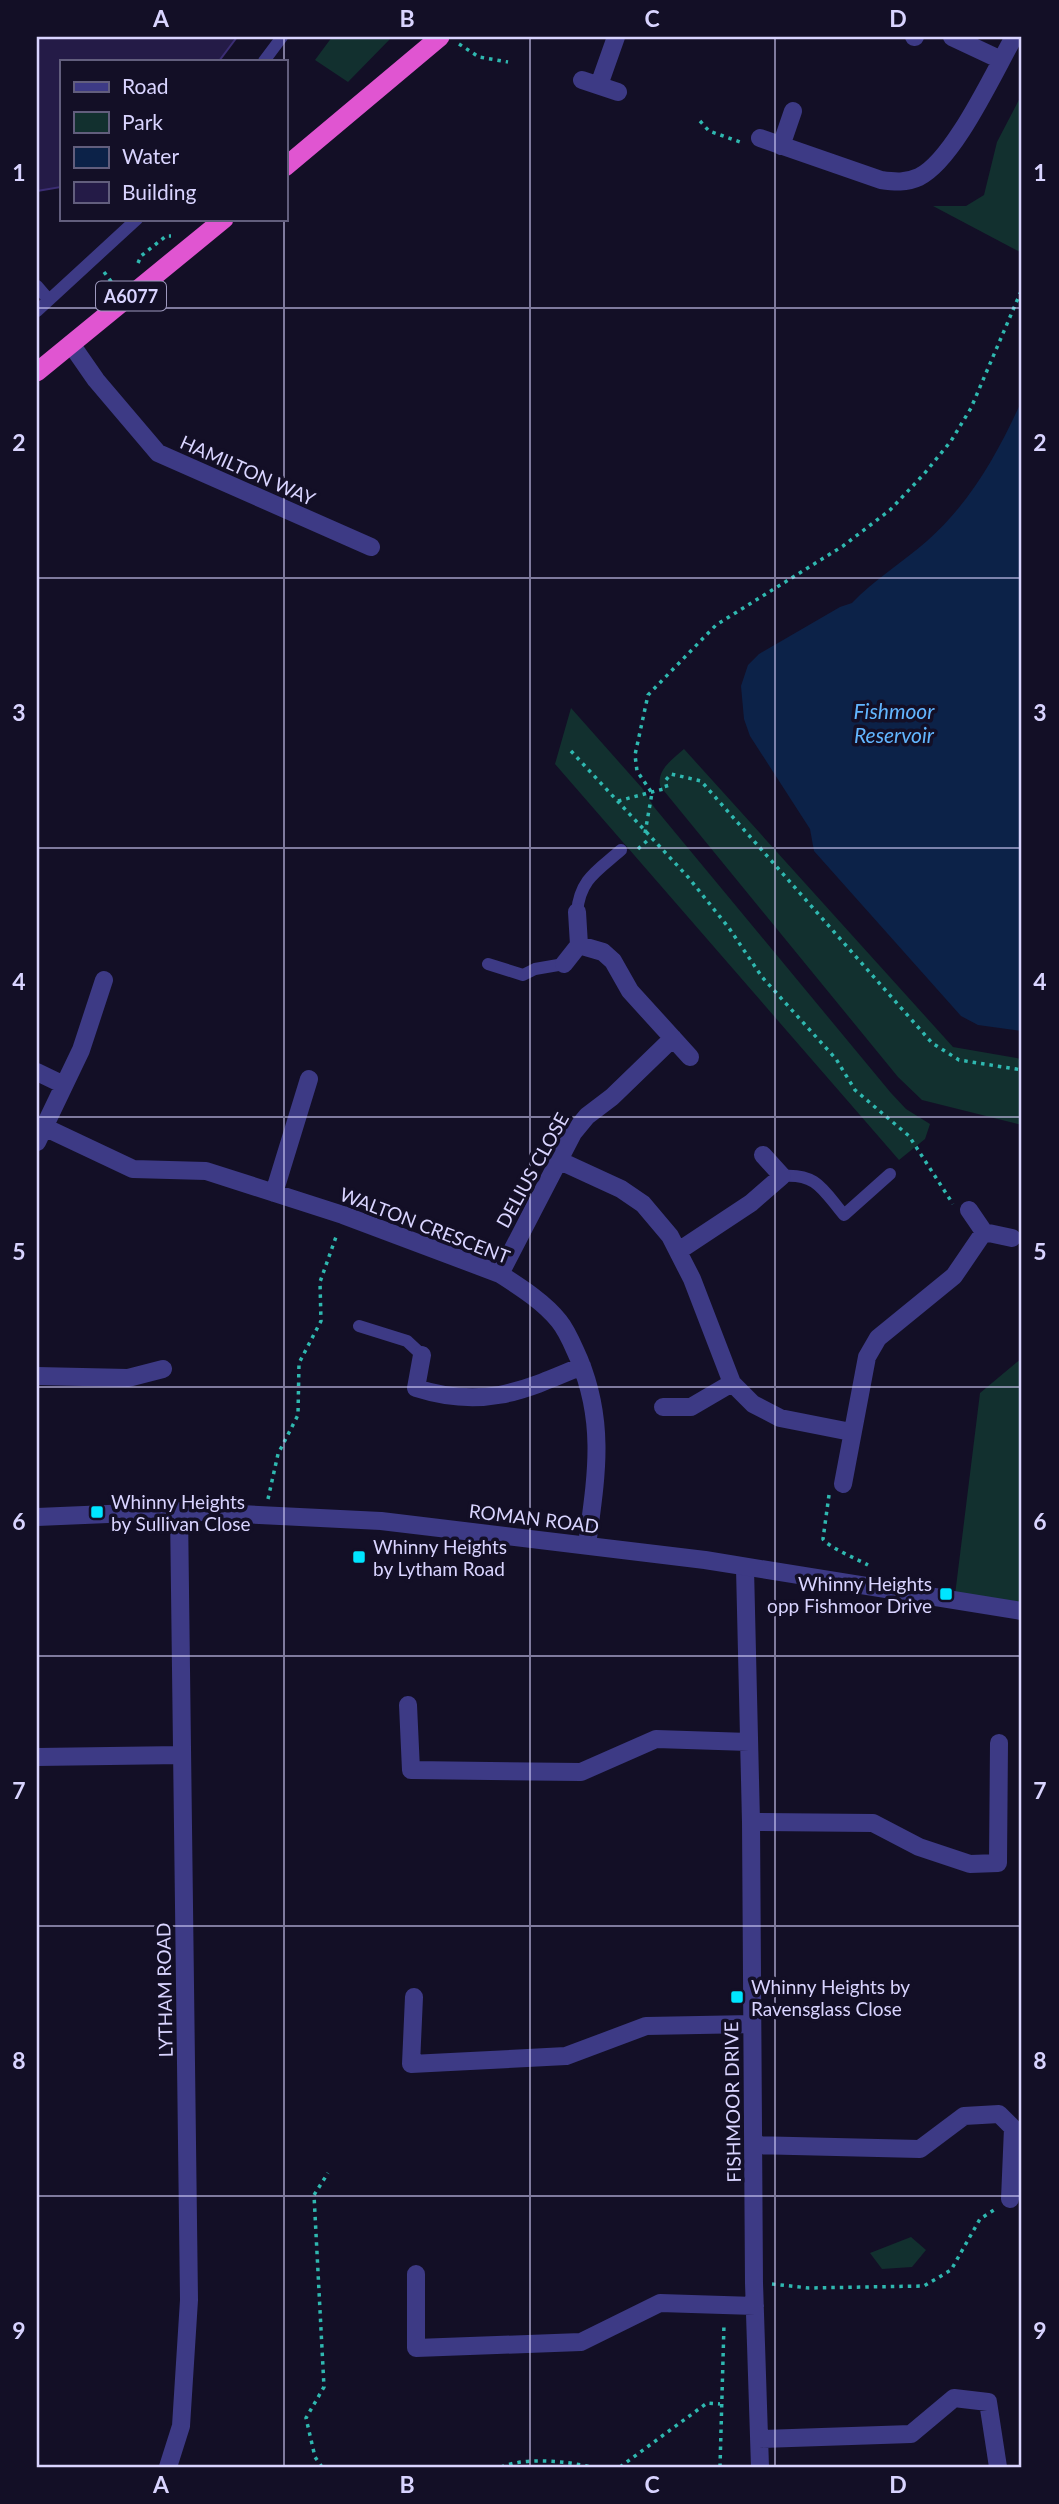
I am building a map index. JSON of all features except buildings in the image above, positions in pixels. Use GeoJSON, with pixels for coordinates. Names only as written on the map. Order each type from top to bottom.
{"type":"FeatureCollection","features":[{"type":"Feature","properties":{"kind":"highway"},"geometry":{"type":"LineString","coordinates":[[287,165],[440,37]]}},
{"type":"Feature","properties":{"kind":"highway","name":"A6077"},"geometry":{"type":"LineString","coordinates":[[37,372],[223,220]]}},
{"type":"Feature","properties":{"kind":"street"},"geometry":{"type":"LineString","coordinates":[[616,37],[590,82],[618,92]]}},
{"type":"Feature","properties":{"kind":"street"},"geometry":{"type":"LineString","coordinates":[[952,37],[1001,60]]}},
{"type":"Feature","properties":{"kind":"street"},"geometry":{"type":"LineString","coordinates":[[760,138],[881,180],[901,183],[919,177],[931,168],[957,135],[1014,37]]}},
{"type":"Feature","properties":{"kind":"street"},"geometry":{"type":"LineString","coordinates":[[781,146],[793,111]]}},
{"type":"Feature","properties":{"kind":"street","name":"HAMILTON WAY"},"geometry":{"type":"LineString","coordinates":[[71,344],[158,453],[371,547]]}},
{"type":"Feature","properties":{"kind":"street"},"geometry":{"type":"LineString","coordinates":[[564,964],[579,945],[577,912]]}},
{"type":"Feature","properties":{"kind":"street"},"geometry":{"type":"LineString","coordinates":[[579,945],[603,952],[613,961],[630,991],[690,1057]]}},
{"type":"Feature","properties":{"kind":"street"},"geometry":{"type":"LineString","coordinates":[[41,1135],[80,1050],[104,980]]}},
{"type":"Feature","properties":{"kind":"street","name":"DELIUS CLOSE"},"geometry":{"type":"LineString","coordinates":[[500,1274],[558,1160],[587,1116],[612,1097],[673,1038]]}},
{"type":"Feature","properties":{"kind":"street"},"geometry":{"type":"LineString","coordinates":[[37,1072],[64,1085]]}},
{"type":"Feature","properties":{"kind":"street"},"geometry":{"type":"LineString","coordinates":[[274,1193],[309,1079]]}},
{"type":"Feature","properties":{"kind":"street","name":"WALTON CRESCENT"},"geometry":{"type":"LineString","coordinates":[[41,1135],[133,1169],[206,1171],[344,1215],[500,1274],[559,1321],[582,1366],[597,1418],[598,1446],[587,1545]]}},
{"type":"Feature","properties":{"kind":"street"},"geometry":{"type":"LineString","coordinates":[[680,1250],[751,1203],[782,1176],[763,1155]]}},
{"type":"Feature","properties":{"kind":"street"},"geometry":{"type":"LineString","coordinates":[[558,1160],[621,1189],[643,1204],[680,1250],[732,1383],[767,1413],[795,1422],[851,1432]]}},
{"type":"Feature","properties":{"kind":"street"},"geometry":{"type":"LineString","coordinates":[[969,1210],[984,1232],[1012,1238]]}},
{"type":"Feature","properties":{"kind":"street"},"geometry":{"type":"LineString","coordinates":[[843,1484],[851,1432],[867,1357],[872,1348],[878,1338],[954,1276],[984,1232]]}},
{"type":"Feature","properties":{"kind":"street"},"geometry":{"type":"LineString","coordinates":[[422,1354],[416,1388],[444,1397],[503,1396],[582,1366]]}},
{"type":"Feature","properties":{"kind":"street"},"geometry":{"type":"LineString","coordinates":[[37,1376],[128,1378],[163,1369]]}},
{"type":"Feature","properties":{"kind":"street"},"geometry":{"type":"LineString","coordinates":[[663,1407],[691,1407],[732,1383]]}},
{"type":"Feature","properties":{"kind":"street","name":"ROMAN ROAD"},"geometry":{"type":"LineString","coordinates":[[37,1517],[179,1511],[381,1521],[587,1545],[1022,1611]]}},
{"type":"Feature","properties":{"kind":"street","name":"LYTHAM ROAD"},"geometry":{"type":"LineString","coordinates":[[168,2467],[181,2426],[189,2300],[179,1511]]}},
{"type":"Feature","properties":{"kind":"street","name":"FISHMOOR DRIVE"},"geometry":{"type":"LineString","coordinates":[[744,1568],[751,1822],[754,2283],[760,2467]]}},
{"type":"Feature","properties":{"kind":"street"},"geometry":{"type":"LineString","coordinates":[[408,1705],[411,1770],[581,1772],[656,1739],[749,1742]]}},
{"type":"Feature","properties":{"kind":"street"},"geometry":{"type":"LineString","coordinates":[[751,1822],[873,1823],[919,1847],[970,1864],[998,1863],[999,1743]]}},
{"type":"Feature","properties":{"kind":"street"},"geometry":{"type":"LineString","coordinates":[[37,1757],[182,1755]]}},
{"type":"Feature","properties":{"kind":"street"},"geometry":{"type":"LineString","coordinates":[[414,1997],[411,2064],[566,2056],[646,2026],[752,2024]]}},
{"type":"Feature","properties":{"kind":"street"},"geometry":{"type":"LineString","coordinates":[[755,2145],[920,2149],[964,2116],[999,2114],[1013,2128],[1010,2199]]}},
{"type":"Feature","properties":{"kind":"street"},"geometry":{"type":"LineString","coordinates":[[416,2274],[416,2348],[581,2342],[660,2302],[755,2306]]}},
{"type":"Feature","properties":{"kind":"street"},"geometry":{"type":"LineString","coordinates":[[759,2439],[912,2434],[954,2398],[988,2402],[998,2467]]}},
{"type":"Feature","properties":{"kind":"lane"},"geometry":{"type":"LineString","coordinates":[[265,60],[282,37]]}},
{"type":"Feature","properties":{"kind":"lane"},"geometry":{"type":"LineString","coordinates":[[37,311],[129,221]]}},
{"type":"Feature","properties":{"kind":"lane"},"geometry":{"type":"LineString","coordinates":[[37,286],[49,300]]}},
{"type":"Feature","properties":{"kind":"lane"},"geometry":{"type":"LineString","coordinates":[[577,912],[581,888],[621,850]]}},
{"type":"Feature","properties":{"kind":"lane"},"geometry":{"type":"LineString","coordinates":[[488,964],[523,975],[535,969],[564,964]]}},
{"type":"Feature","properties":{"kind":"lane"},"geometry":{"type":"LineString","coordinates":[[782,1176],[801,1174],[817,1182],[844,1215],[890,1174]]}},
{"type":"Feature","properties":{"kind":"lane"},"geometry":{"type":"LineString","coordinates":[[359,1326],[407,1342],[422,1354]]}},
{"type":"Feature","properties":{"kind":"path"},"geometry":{"type":"LineString","coordinates":[[461,47],[479,57],[508,62]]}},
{"type":"Feature","properties":{"kind":"path"},"geometry":{"type":"LineString","coordinates":[[700,121],[709,131],[748,145],[760,138]]}},
{"type":"Feature","properties":{"kind":"path"},"geometry":{"type":"LineString","coordinates":[[645,834],[652,793],[636,771],[635,754],[648,695],[716,625],[843,546],[890,510],[925,474],[951,441],[971,408],[1022,289]]}},
{"type":"Feature","properties":{"kind":"path"},"geometry":{"type":"LineString","coordinates":[[570,751],[688,877],[729,928],[762,977],[836,1059],[855,1090],[909,1136],[952,1203],[969,1210]]}},
{"type":"Feature","properties":{"kind":"path"},"geometry":{"type":"LineString","coordinates":[[618,801],[667,788],[665,781],[671,774],[701,780],[932,1043],[959,1060],[1022,1070]]}},
{"type":"Feature","properties":{"kind":"path"},"geometry":{"type":"LineString","coordinates":[[264,1515],[278,1454],[298,1415],[299,1363],[321,1321],[320,1282],[344,1215]]}},
{"type":"Feature","properties":{"kind":"path"},"geometry":{"type":"LineString","coordinates":[[843,1484],[829,1491],[823,1539],[826,1545],[847,1552],[869,1566],[890,1590]]}},
{"type":"Feature","properties":{"kind":"path"},"geometry":{"type":"LineString","coordinates":[[322,2467],[315,2457],[306,2418],[324,2387],[314,2195],[328,2173]]}},
{"type":"Feature","properties":{"kind":"path"},"geometry":{"type":"LineString","coordinates":[[754,2283],[809,2288],[924,2286],[951,2270],[980,2219],[1010,2199]]}},
{"type":"Feature","properties":{"kind":"path"},"geometry":{"type":"LineString","coordinates":[[720,2467],[725,2304]]}},
{"type":"Feature","properties":{"kind":"path"},"geometry":{"type":"LineString","coordinates":[[620,2467],[707,2403],[720,2404]]}},
{"type":"Feature","properties":{"kind":"path"},"geometry":{"type":"LineString","coordinates":[[501,2467],[510,2463],[562,2462],[591,2467]]}},
{"type":"Feature","properties":{"kind":"green space"},"geometry":{"type":"Polygon","coordinates":[[[332,37],[392,37],[348,82],[315,60],[332,37]]]}},
{"type":"Feature","properties":{"kind":"green space"},"geometry":{"type":"Polygon","coordinates":[[[1022,94],[1022,253],[933,206],[966,206],[984,195],[997,142],[1022,94]]]}},
{"type":"Feature","properties":{"kind":"green space"},"geometry":{"type":"Polygon","coordinates":[[[571,708],[642,788],[654,807],[891,1093],[906,1109],[930,1124],[925,1139],[899,1160],[555,764],[571,708]]]}},
{"type":"Feature","properties":{"kind":"green space"},"geometry":{"type":"Polygon","coordinates":[[[684,749],[953,1047],[1022,1059],[1022,1125],[922,1100],[898,1077],[660,786],[663,769],[684,749]]]}},
{"type":"Feature","properties":{"kind":"green space"},"geometry":{"type":"Polygon","coordinates":[[[1022,1358],[1022,1605],[955,1595],[980,1393],[1022,1358]]]}},
{"type":"Feature","properties":{"kind":"green space"},"geometry":{"type":"Polygon","coordinates":[[[911,2237],[926,2250],[912,2267],[882,2269],[870,2253],[911,2237]]]}},
{"type":"Feature","properties":{"kind":"water","name":"Fishmoor Reservoir"},"geometry":{"type":"Polygon","coordinates":[[[1022,400],[1022,1031],[978,1025],[961,1016],[814,851],[810,829],[750,736],[744,719],[741,686],[748,665],[759,654],[840,607],[852,603],[943,526],[982,476],[1022,400]]]}},
{"type":"Feature","properties":{"kind":"place","name":"Whinny Heights by Sullivan Close"},"geometry":{"type":"Point","coordinates":[97,1512]}},
{"type":"Feature","properties":{"kind":"place","name":"Whinny Heights by Lytham Road"},"geometry":{"type":"Point","coordinates":[359,1557]}},
{"type":"Feature","properties":{"kind":"place","name":"Whinny Heights opp Fishmoor Drive"},"geometry":{"type":"Point","coordinates":[946,1594]}},
{"type":"Feature","properties":{"kind":"place","name":"Whinny Heights by Ravensglass Close"},"geometry":{"type":"Point","coordinates":[737,1997]}}]}
